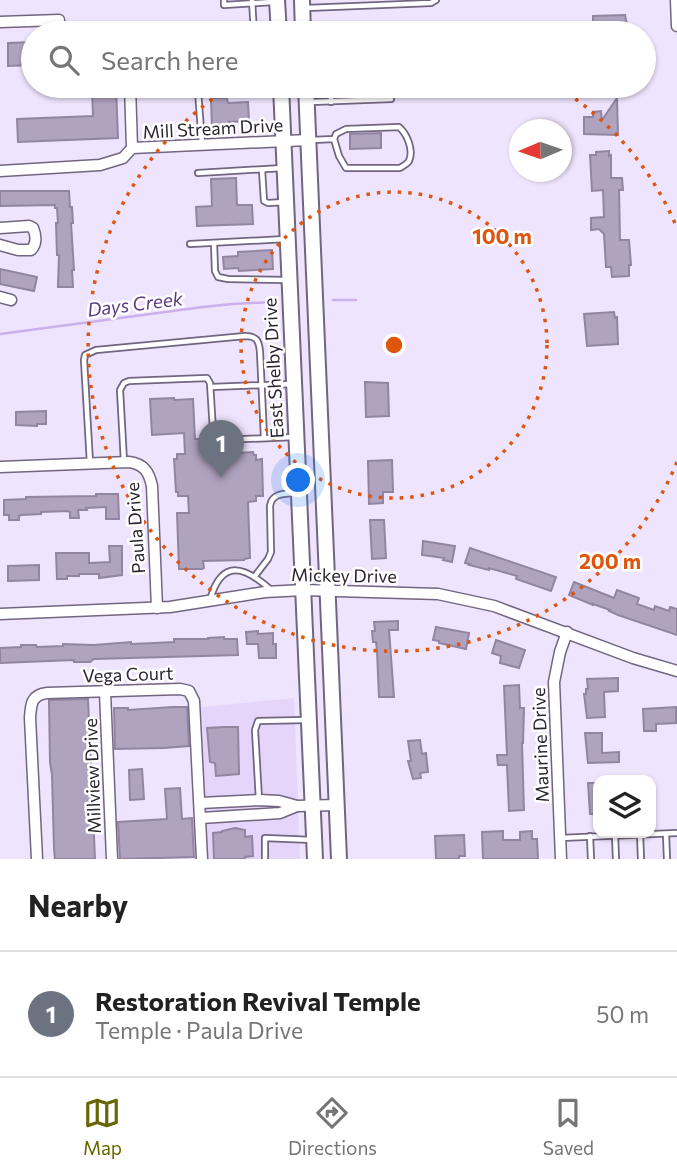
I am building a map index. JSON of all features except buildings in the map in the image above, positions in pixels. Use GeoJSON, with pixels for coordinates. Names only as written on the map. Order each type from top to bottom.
{"type":"FeatureCollection","features":[{"type":"Feature","properties":{"kind":"main road"},"geometry":{"type":"LineString","coordinates":[[277,1],[278,21]]}},
{"type":"Feature","properties":{"kind":"main road","name":"East Shelby Drive"},"geometry":{"type":"LineString","coordinates":[[281,98],[316,859]]}},
{"type":"Feature","properties":{"kind":"main road"},"geometry":{"type":"LineString","coordinates":[[306,98],[339,859]]}},
{"type":"Feature","properties":{"kind":"street"},"geometry":{"type":"LineString","coordinates":[[676,0],[677,26]]}},
{"type":"Feature","properties":{"kind":"street"},"geometry":{"type":"LineString","coordinates":[[30,21],[59,20]]}},
{"type":"Feature","properties":{"kind":"street"},"geometry":{"type":"LineString","coordinates":[[0,22],[21,21]]}},
{"type":"Feature","properties":{"kind":"street"},"geometry":{"type":"LineString","coordinates":[[130,98],[132,148]]}},
{"type":"Feature","properties":{"kind":"street","name":"Mill Stream Drive"},"geometry":{"type":"LineString","coordinates":[[0,171],[100,165],[123,158],[132,148],[308,140]]}},
{"type":"Feature","properties":{"kind":"street"},"geometry":{"type":"LineString","coordinates":[[0,228],[29,226],[34,230],[36,239],[34,247],[27,251],[0,245]]}},
{"type":"Feature","properties":{"kind":"street","name":"Paula Drive"},"geometry":{"type":"LineString","coordinates":[[0,467],[124,462],[139,464],[147,471],[153,496],[156,608]]}},
{"type":"Feature","properties":{"kind":"street","name":"Mickey Drive"},"geometry":{"type":"LineString","coordinates":[[0,614],[156,608],[304,590],[438,594],[494,606],[633,658],[677,671]]}},
{"type":"Feature","properties":{"kind":"street","name":"Maurine Drive"},"geometry":{"type":"LineString","coordinates":[[561,859],[554,682],[567,632]]}},
{"type":"Feature","properties":{"kind":"street","name":"Vega Court"},"geometry":{"type":"LineString","coordinates":[[37,859],[31,709],[38,695],[189,691],[195,710],[200,803]]}},
{"type":"Feature","properties":{"kind":"street","name":"Millview Drive"},"geometry":{"type":"LineString","coordinates":[[105,692],[112,859]]}},
{"type":"Feature","properties":{"kind":"street"},"geometry":{"type":"LineString","coordinates":[[251,815],[255,800]]}},
{"type":"Feature","properties":{"kind":"street"},"geometry":{"type":"LineString","coordinates":[[202,859],[200,803],[279,800],[297,806]]}},
{"type":"Feature","properties":{"kind":"street"},"geometry":{"type":"LineString","coordinates":[[201,818],[281,813],[297,806],[337,804]]}},
{"type":"Feature","properties":{"kind":"lane"},"geometry":{"type":"LineString","coordinates":[[223,0],[224,5],[277,1]]}},
{"type":"Feature","properties":{"kind":"lane"},"geometry":{"type":"LineString","coordinates":[[334,0],[334,7]]}},
{"type":"Feature","properties":{"kind":"lane"},"geometry":{"type":"LineString","coordinates":[[342,0],[342,7]]}},
{"type":"Feature","properties":{"kind":"lane"},"geometry":{"type":"LineString","coordinates":[[302,4],[342,7],[430,3],[436,0]]}},
{"type":"Feature","properties":{"kind":"lane"},"geometry":{"type":"LineString","coordinates":[[252,2],[253,21]]}},
{"type":"Feature","properties":{"kind":"lane"},"geometry":{"type":"LineString","coordinates":[[199,98],[202,145]]}},
{"type":"Feature","properties":{"kind":"lane"},"geometry":{"type":"LineString","coordinates":[[306,103],[391,98]]}},
{"type":"Feature","properties":{"kind":"lane"},"geometry":{"type":"LineString","coordinates":[[399,127],[408,138],[410,159],[400,168],[346,169],[334,139],[336,134],[346,128],[399,127]]}},
{"type":"Feature","properties":{"kind":"lane"},"geometry":{"type":"LineString","coordinates":[[308,140],[334,139]]}},
{"type":"Feature","properties":{"kind":"lane"},"geometry":{"type":"LineString","coordinates":[[198,173],[284,168]]}},
{"type":"Feature","properties":{"kind":"lane"},"geometry":{"type":"LineString","coordinates":[[262,170],[264,201],[286,202]]}},
{"type":"Feature","properties":{"kind":"lane"},"geometry":{"type":"LineString","coordinates":[[190,244],[287,239]]}},
{"type":"Feature","properties":{"kind":"lane"},"geometry":{"type":"LineString","coordinates":[[214,243],[215,271],[218,277],[289,280]]}},
{"type":"Feature","properties":{"kind":"lane"},"geometry":{"type":"LineString","coordinates":[[90,463],[83,366],[85,355],[89,352],[251,336],[258,340],[260,345],[264,438]]}},
{"type":"Feature","properties":{"kind":"lane"},"geometry":{"type":"LineString","coordinates":[[124,462],[120,390],[124,383],[132,381],[205,377],[209,379],[215,438],[296,438]]}},
{"type":"Feature","properties":{"kind":"lane"},"geometry":{"type":"LineString","coordinates":[[210,387],[294,384]]}},
{"type":"Feature","properties":{"kind":"lane"},"geometry":{"type":"LineString","coordinates":[[255,576],[271,552],[271,499],[274,496],[299,493]]}},
{"type":"Feature","properties":{"kind":"lane"},"geometry":{"type":"LineString","coordinates":[[210,601],[219,578],[228,572],[243,571],[255,576],[273,592]]}},
{"type":"Feature","properties":{"kind":"lane"},"geometry":{"type":"LineString","coordinates":[[255,800],[255,730],[258,721],[309,720]]}},
{"type":"Feature","properties":{"kind":"lane"},"geometry":{"type":"LineString","coordinates":[[656,834],[677,833]]}},
{"type":"Feature","properties":{"kind":"lane"},"geometry":{"type":"LineString","coordinates":[[666,834],[667,859]]}},
{"type":"Feature","properties":{"kind":"lane"},"geometry":{"type":"LineString","coordinates":[[590,836],[591,859]]}},
{"type":"Feature","properties":{"kind":"lane"},"geometry":{"type":"LineString","coordinates":[[560,838],[593,836]]}},
{"type":"Feature","properties":{"kind":"lane"},"geometry":{"type":"LineString","coordinates":[[265,859],[265,838],[314,840]]}},
{"type":"Feature","properties":{"kind":"lane"},"geometry":{"type":"LineString","coordinates":[[615,838],[616,859]]}},
{"type":"Feature","properties":{"kind":"lane"},"geometry":{"type":"LineString","coordinates":[[640,838],[641,859]]}},
{"type":"Feature","properties":{"kind":"shaded area"},"geometry":{"type":"Polygon","coordinates":[[[294,698],[300,859],[208,859],[201,707],[294,698]]]}},
{"type":"Feature","properties":{"kind":"waterway","name":"Days Creek"},"geometry":{"type":"LineString","coordinates":[[333,300],[356,300]]}},
{"type":"Feature","properties":{"kind":"waterway","name":"Days Creek"},"geometry":{"type":"LineString","coordinates":[[0,334],[203,307],[272,302]]}},
{"type":"Feature","properties":{"kind":"place","name":"Restoration Revival Temple"},"geometry":{"type":"Point","coordinates":[221,478]}}]}
